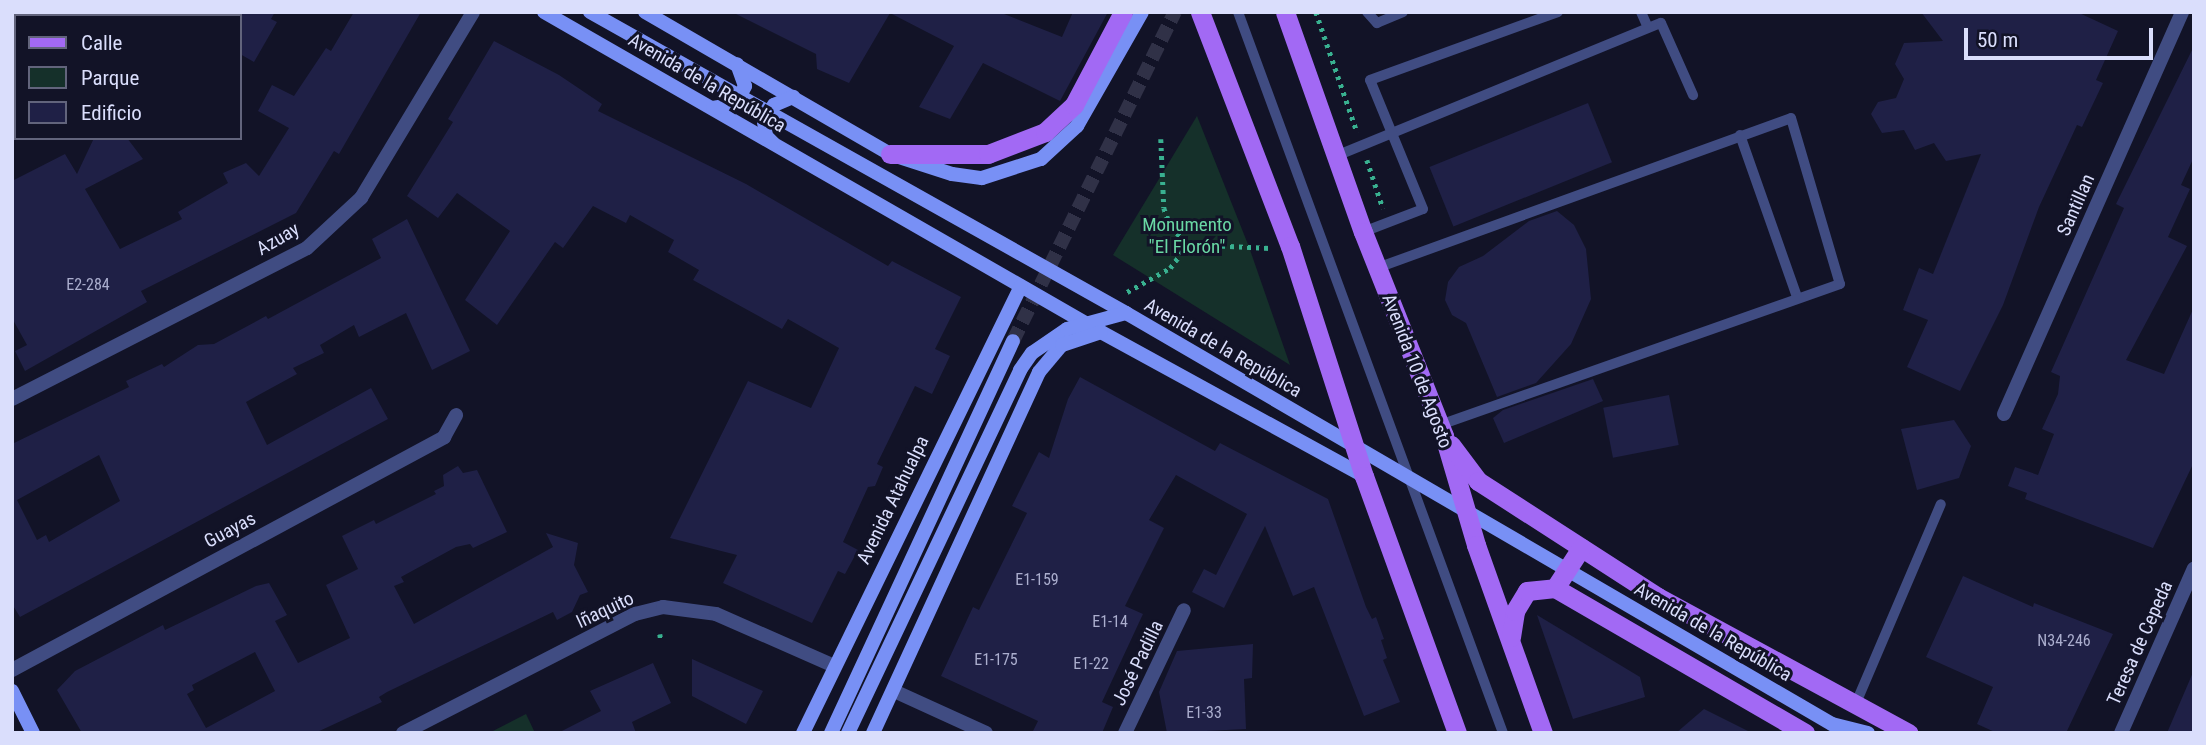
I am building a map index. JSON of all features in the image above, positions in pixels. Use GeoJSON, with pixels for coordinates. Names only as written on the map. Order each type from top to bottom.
{"type":"FeatureCollection","features":[{"type":"Feature","properties":{"kind":"main road","name":"Avenida de la República"},"geometry":{"type":"LineString","coordinates":[[544,12],[1101,332],[1364,476]]}},
{"type":"Feature","properties":{"kind":"main road","name":"Avenida de la República"},"geometry":{"type":"LineString","coordinates":[[590,12],[1126,313],[1836,728],[1868,733]]}},
{"type":"Feature","properties":{"kind":"main road","name":"Avenida de la República"},"geometry":{"type":"LineString","coordinates":[[645,12],[890,153]]}},
{"type":"Feature","properties":{"kind":"main road"},"geometry":{"type":"LineString","coordinates":[[890,153],[988,154],[1045,132],[1074,105],[1123,12]]}},
{"type":"Feature","properties":{"kind":"main road"},"geometry":{"type":"LineString","coordinates":[[890,153],[952,174],[982,178],[1041,159],[1090,108],[1142,12]]}},
{"type":"Feature","properties":{"kind":"main road"},"geometry":{"type":"LineString","coordinates":[[1200,12],[1290,246],[1364,476],[1457,733]]}},
{"type":"Feature","properties":{"kind":"main road","name":"Avenida 10 de Agosto"},"geometry":{"type":"LineString","coordinates":[[1285,12],[1363,232],[1442,431],[1476,545],[1543,733]]}},
{"type":"Feature","properties":{"kind":"main road"},"geometry":{"type":"LineString","coordinates":[[702,103],[716,109],[736,104],[745,86],[737,64]]}},
{"type":"Feature","properties":{"kind":"main road"},"geometry":{"type":"LineString","coordinates":[[774,144],[766,136],[764,122],[774,104],[793,97]]}},
{"type":"Feature","properties":{"kind":"main road","name":"Avenida Atahualpa"},"geometry":{"type":"LineString","coordinates":[[803,733],[832,665],[1021,285]]}},
{"type":"Feature","properties":{"kind":"main road"},"geometry":{"type":"LineString","coordinates":[[848,733],[1026,361],[1045,341],[1067,329],[1126,313]]}},
{"type":"Feature","properties":{"kind":"main road"},"geometry":{"type":"LineString","coordinates":[[873,733],[1039,372],[1062,345],[1101,332]]}},
{"type":"Feature","properties":{"kind":"main road"},"geometry":{"type":"LineString","coordinates":[[831,733],[1013,341]]}},
{"type":"Feature","properties":{"kind":"main road"},"geometry":{"type":"LineString","coordinates":[[1442,431],[1478,481],[1581,548],[1658,597],[1909,733]]}},
{"type":"Feature","properties":{"kind":"main road"},"geometry":{"type":"LineString","coordinates":[[1555,588],[1581,548]]}},
{"type":"Feature","properties":{"kind":"main road"},"geometry":{"type":"LineString","coordinates":[[1510,638],[1515,611],[1527,591],[1544,586],[1555,588],[1805,733]]}},
{"type":"Feature","properties":{"kind":"main road"},"geometry":{"type":"LineString","coordinates":[[12,691],[33,733]]}},
{"type":"Feature","properties":{"kind":"street","name":"Azuay"},"geometry":{"type":"LineString","coordinates":[[12,399],[306,248],[361,198],[473,12]]}},
{"type":"Feature","properties":{"kind":"street","name":"Santillan"},"geometry":{"type":"LineString","coordinates":[[2004,414],[2182,12]]}},
{"type":"Feature","properties":{"kind":"street","name":"Guayas"},"geometry":{"type":"LineString","coordinates":[[12,670],[444,437],[456,415]]}},
{"type":"Feature","properties":{"kind":"street","name":"Teresa de Cepeda"},"geometry":{"type":"LineString","coordinates":[[2121,733],[2194,568]]}},
{"type":"Feature","properties":{"kind":"street","name":"Iñaquito"},"geometry":{"type":"LineString","coordinates":[[403,733],[635,614],[663,607],[716,614],[832,665]]}},
{"type":"Feature","properties":{"kind":"street","name":"José Padilla"},"geometry":{"type":"LineString","coordinates":[[1125,733],[1184,610]]}},
{"type":"Feature","properties":{"kind":"street"},"geometry":{"type":"LineString","coordinates":[[894,691],[986,733]]}},
{"type":"Feature","properties":{"kind":"lane"},"geometry":{"type":"LineString","coordinates":[[1238,12],[1503,733]]}},
{"type":"Feature","properties":{"kind":"lane"},"geometry":{"type":"LineString","coordinates":[[1367,12],[1377,23],[1403,12]]}},
{"type":"Feature","properties":{"kind":"lane"},"geometry":{"type":"LineString","coordinates":[[1363,232],[1423,209],[1370,80],[1558,12]]}},
{"type":"Feature","properties":{"kind":"lane"},"geometry":{"type":"LineString","coordinates":[[1641,12],[1648,28]]}},
{"type":"Feature","properties":{"kind":"lane"},"geometry":{"type":"LineString","coordinates":[[1336,156],[1648,28],[1664,24],[1693,96]]}},
{"type":"Feature","properties":{"kind":"lane"},"geometry":{"type":"LineString","coordinates":[[1377,268],[1791,118],[1841,282],[1442,431]]}},
{"type":"Feature","properties":{"kind":"lane"},"geometry":{"type":"LineString","coordinates":[[1740,135],[1797,297]]}},
{"type":"Feature","properties":{"kind":"lane"},"geometry":{"type":"LineString","coordinates":[[1856,703],[1941,504]]}},
{"type":"Feature","properties":{"kind":"path"},"geometry":{"type":"LineString","coordinates":[[1316,12],[1386,219]]}},
{"type":"Feature","properties":{"kind":"path"},"geometry":{"type":"LineString","coordinates":[[1161,139],[1164,208],[1171,228],[1188,244],[1279,248]]}},
{"type":"Feature","properties":{"kind":"path"},"geometry":{"type":"LineString","coordinates":[[1114,287],[1125,293],[1170,268],[1188,244]]}},
{"type":"Feature","properties":{"kind":"green space","name":"Monumento \"El Florón\""},"geometry":{"type":"Polygon","coordinates":[[[1197,116],[1249,247],[1290,365],[1113,255],[1197,116]]]}},
{"type":"Feature","properties":{"kind":"green space"},"geometry":{"type":"Polygon","coordinates":[[[526,714],[535,733],[489,733],[526,714]]]}},
{"type":"Feature","properties":{"kind":"building"},"geometry":{"type":"Polygon","coordinates":[[[275,12],[271,19],[277,22],[254,62],[242,55],[240,14],[275,12]]]}},
{"type":"Feature","properties":{"kind":"building"},"geometry":{"type":"Polygon","coordinates":[[[354,12],[421,12],[339,154],[334,151],[296,213],[141,291],[147,302],[25,371],[15,351],[27,345],[12,318],[12,181],[65,154],[77,174],[93,140],[129,140],[143,159],[85,189],[120,249],[182,219],[178,212],[228,183],[223,173],[246,163],[259,176],[289,128],[258,111],[272,85],[294,96],[326,48],[331,51],[354,12]]]}},
{"type":"Feature","properties":{"kind":"building"},"geometry":{"type":"Polygon","coordinates":[[[732,12],[999,12],[1062,37],[1073,12],[1108,12],[1060,101],[983,63],[950,119],[919,107],[954,46],[890,13],[849,83],[817,69],[816,54],[732,12]]]}},
{"type":"Feature","properties":{"kind":"building"},"geometry":{"type":"Polygon","coordinates":[[[1921,12],[2077,12],[2118,31],[2096,80],[2103,83],[2082,127],[2077,125],[2039,207],[2003,305],[1960,391],[1907,367],[1928,320],[1903,310],[1919,268],[1933,274],[1981,154],[1946,161],[1934,143],[1915,150],[1904,130],[1882,133],[1871,114],[1878,102],[1896,98],[1904,79],[1895,64],[1904,43],[1943,41],[1921,12]]]}},
{"type":"Feature","properties":{"kind":"building"},"geometry":{"type":"Polygon","coordinates":[[[494,41],[559,75],[602,104],[598,111],[746,184],[888,266],[892,261],[961,297],[935,349],[950,356],[932,394],[915,386],[877,464],[883,467],[875,486],[868,487],[843,542],[858,550],[845,574],[838,571],[812,623],[723,583],[737,555],[670,538],[748,381],[811,408],[839,348],[788,319],[782,329],[693,280],[699,270],[668,252],[674,240],[630,215],[626,223],[593,206],[563,248],[555,242],[497,325],[465,300],[510,231],[457,193],[438,218],[407,196],[453,122],[448,119],[494,41]]]}},
{"type":"Feature","properties":{"kind":"building"},"geometry":{"type":"Polygon","coordinates":[[[2194,46],[2194,157],[2181,185],[2190,189],[2168,237],[2187,246],[2126,360],[2164,374],[2194,307],[2194,462],[2153,548],[2025,499],[2027,493],[2008,486],[2015,467],[2038,475],[2054,434],[2042,429],[2058,394],[2060,376],[2051,372],[2124,208],[2116,204],[2194,46]]]}},
{"type":"Feature","properties":{"kind":"building"},"geometry":{"type":"Polygon","coordinates":[[[1588,103],[1612,162],[1453,226],[1429,167],[1588,103]]]}},
{"type":"Feature","properties":{"kind":"building"},"geometry":{"type":"Polygon","coordinates":[[[1557,211],[1574,225],[1586,249],[1591,299],[1571,344],[1536,383],[1497,397],[1466,323],[1452,315],[1445,300],[1448,282],[1459,267],[1483,256],[1529,221],[1557,211]]]}},
{"type":"Feature","properties":{"kind":"building"},"geometry":{"type":"Polygon","coordinates":[[[407,219],[470,351],[432,370],[406,313],[359,337],[354,325],[320,345],[324,353],[293,368],[297,374],[246,402],[267,445],[371,388],[388,419],[20,617],[12,604],[12,444],[129,387],[126,381],[162,364],[164,367],[198,345],[214,344],[266,316],[268,319],[381,258],[372,239],[407,219]],[[99,455],[17,500],[37,540],[46,535],[49,542],[120,501],[99,455]]]}},
{"type":"Feature","properties":{"kind":"building"},"geometry":{"type":"Polygon","coordinates":[[[1080,377],[1215,451],[1220,443],[1328,499],[1366,607],[1372,619],[1376,617],[1384,639],[1381,640],[1387,658],[1383,660],[1400,702],[1364,716],[1314,587],[1293,596],[1265,526],[1224,608],[1192,592],[1204,569],[1216,575],[1247,514],[1176,475],[1149,520],[1164,528],[1125,606],[1143,614],[1102,702],[1113,707],[1102,733],[1032,733],[1038,721],[941,676],[973,607],[979,610],[1027,513],[1012,506],[1039,452],[1049,458],[1068,399],[1080,377]]]}},
{"type":"Feature","properties":{"kind":"building"},"geometry":{"type":"Polygon","coordinates":[[[1593,379],[1603,401],[1504,443],[1493,418],[1503,410],[1593,379]]]}},
{"type":"Feature","properties":{"kind":"building"},"geometry":{"type":"Polygon","coordinates":[[[1669,395],[1679,445],[1613,458],[1603,408],[1669,395]]]}},
{"type":"Feature","properties":{"kind":"building"},"geometry":{"type":"Polygon","coordinates":[[[1954,420],[1971,446],[1959,478],[1917,490],[1901,429],[1954,420]]]}},
{"type":"Feature","properties":{"kind":"building"},"geometry":{"type":"Polygon","coordinates":[[[458,466],[463,473],[477,470],[507,532],[473,548],[470,544],[456,547],[401,577],[404,582],[394,586],[414,624],[553,547],[546,533],[578,543],[574,565],[588,592],[580,595],[572,612],[557,620],[553,612],[387,692],[379,697],[382,702],[315,733],[82,733],[57,690],[75,671],[163,625],[165,630],[256,586],[269,583],[287,615],[275,621],[298,663],[350,638],[326,585],[358,569],[342,536],[374,520],[376,524],[436,494],[434,491],[444,486],[443,475],[458,466]],[[255,652],[192,685],[194,690],[187,694],[206,728],[275,691],[255,652]]]}},
{"type":"Feature","properties":{"kind":"building"},"geometry":{"type":"Polygon","coordinates":[[[1963,576],[2033,607],[2034,603],[2113,634],[2066,733],[1997,733],[1977,724],[1993,687],[1926,657],[1963,576]]]}},
{"type":"Feature","properties":{"kind":"building"},"geometry":{"type":"Polygon","coordinates":[[[1537,615],[1640,677],[1645,697],[1573,719],[1537,615]]]}},
{"type":"Feature","properties":{"kind":"building"},"geometry":{"type":"Polygon","coordinates":[[[1253,644],[1252,678],[1244,679],[1246,729],[1167,733],[1159,692],[1177,651],[1253,644]]]}},
{"type":"Feature","properties":{"kind":"building"},"geometry":{"type":"Polygon","coordinates":[[[692,659],[763,691],[746,724],[692,696],[692,659]]]}},
{"type":"Feature","properties":{"kind":"building"},"geometry":{"type":"Polygon","coordinates":[[[653,663],[671,703],[632,722],[636,733],[558,733],[601,711],[590,691],[653,663]]]}},
{"type":"Feature","properties":{"kind":"building"},"geometry":{"type":"Polygon","coordinates":[[[2194,670],[2194,733],[2167,733],[2194,670]]]}},
{"type":"Feature","properties":{"kind":"building"},"geometry":{"type":"Polygon","coordinates":[[[1704,709],[1752,733],[1676,733],[1704,709]]]}},
{"type":"Feature","properties":{"kind":"tunnel"},"geometry":{"type":"LineString","coordinates":[[1013,341],[1175,12]]}}]}
